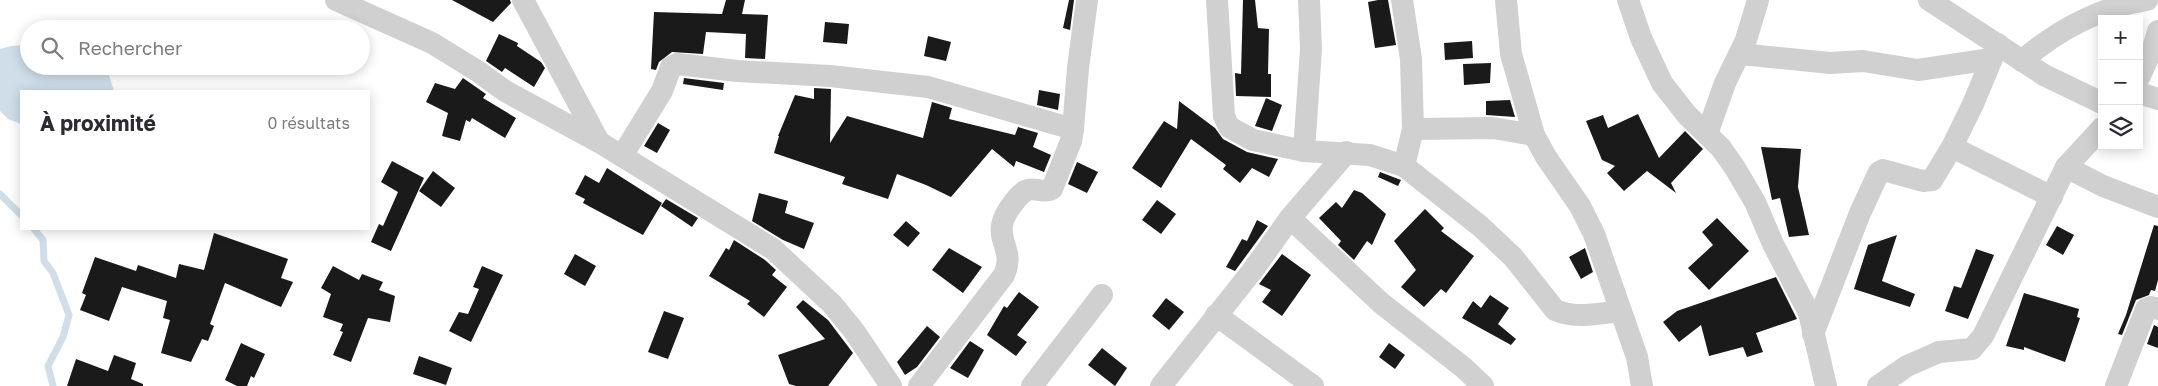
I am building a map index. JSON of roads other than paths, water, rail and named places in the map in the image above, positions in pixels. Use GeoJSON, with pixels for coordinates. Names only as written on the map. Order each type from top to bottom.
{"type":"FeatureCollection","features":[{"type":"Feature","properties":{"kind":"street"},"geometry":{"type":"LineString","coordinates":[[336,0],[432,43],[479,72],[505,91],[599,142],[773,249],[832,304],[854,331],[890,386]]}},
{"type":"Feature","properties":{"kind":"street"},"geometry":{"type":"LineString","coordinates":[[523,0],[599,142]]}},
{"type":"Feature","properties":{"kind":"street"},"geometry":{"type":"LineString","coordinates":[[919,386],[1004,275],[1009,258],[1000,233],[1003,217],[1024,192],[1031,189],[1047,192],[1052,189],[1073,129],[1078,68],[1087,0]]}},
{"type":"Feature","properties":{"kind":"street"},"geometry":{"type":"LineString","coordinates":[[1217,0],[1226,123],[1236,133],[1253,140],[1304,150],[1370,154],[1404,166],[1480,226],[1513,258],[1555,310],[1564,314],[1576,315],[1620,311]]}},
{"type":"Feature","properties":{"kind":"street"},"geometry":{"type":"LineString","coordinates":[[1304,150],[1311,49],[1309,0]]}},
{"type":"Feature","properties":{"kind":"street"},"geometry":{"type":"LineString","coordinates":[[1402,0],[1411,59],[1413,129],[1404,166]]}},
{"type":"Feature","properties":{"kind":"street"},"geometry":{"type":"LineString","coordinates":[[1506,0],[1512,54],[1534,134],[1546,157],[1589,221],[1637,357],[1642,386]]}},
{"type":"Feature","properties":{"kind":"street"},"geometry":{"type":"LineString","coordinates":[[1628,0],[1641,38],[1662,83],[1687,115],[1708,134],[1735,168],[1755,202],[1773,244],[1809,313],[1826,386]]}},
{"type":"Feature","properties":{"kind":"street"},"geometry":{"type":"LineString","coordinates":[[1708,134],[1726,83],[1740,54],[1758,0]]}},
{"type":"Feature","properties":{"kind":"street"},"geometry":{"type":"LineString","coordinates":[[1929,0],[1994,51],[2022,62],[2044,75],[2098,101]]}},
{"type":"Feature","properties":{"kind":"street"},"geometry":{"type":"LineString","coordinates":[[2022,62],[2041,47],[2087,18],[2122,4],[2148,0]]}},
{"type":"Feature","properties":{"kind":"street"},"geometry":{"type":"LineString","coordinates":[[2143,69],[2158,31]]}},
{"type":"Feature","properties":{"kind":"street"},"geometry":{"type":"LineString","coordinates":[[1740,54],[1830,63],[1863,61],[1918,70],[1994,51]]}},
{"type":"Feature","properties":{"kind":"street"},"geometry":{"type":"LineString","coordinates":[[1813,334],[1860,212],[1879,172],[1883,170],[1923,181],[1932,180],[1952,147],[1973,104],[1994,51]]}},
{"type":"Feature","properties":{"kind":"street"},"geometry":{"type":"LineString","coordinates":[[622,156],[662,91],[671,67],[677,64],[737,71],[830,76],[928,87],[1073,129]]}},
{"type":"Feature","properties":{"kind":"street"},"geometry":{"type":"LineString","coordinates":[[2143,94],[2158,100]]}},
{"type":"Feature","properties":{"kind":"street"},"geometry":{"type":"LineString","coordinates":[[1413,129],[1504,129],[1534,134]]}},
{"type":"Feature","properties":{"kind":"street"},"geometry":{"type":"LineString","coordinates":[[1878,386],[1907,366],[1939,352],[1972,349],[1983,336],[1991,322],[2066,167],[2098,132]]}},
{"type":"Feature","properties":{"kind":"street"},"geometry":{"type":"LineString","coordinates":[[1952,147],[2052,196]]}},
{"type":"Feature","properties":{"kind":"street"},"geometry":{"type":"LineString","coordinates":[[1161,386],[1187,356],[1290,218],[1347,152]]}},
{"type":"Feature","properties":{"kind":"street"},"geometry":{"type":"LineString","coordinates":[[2066,167],[2103,186],[2158,207]]}},
{"type":"Feature","properties":{"kind":"street"},"geometry":{"type":"LineString","coordinates":[[1290,218],[1381,303],[1464,368],[1483,386]]}},
{"type":"Feature","properties":{"kind":"street"},"geometry":{"type":"LineString","coordinates":[[1032,386],[1102,296]]}},
{"type":"Feature","properties":{"kind":"street"},"geometry":{"type":"LineString","coordinates":[[2116,386],[2146,309],[2151,307],[2158,309]]}},
{"type":"Feature","properties":{"kind":"street"},"geometry":{"type":"LineString","coordinates":[[1216,315],[1313,386]]}},
{"type":"Feature","properties":{"kind":"waterway"},"geometry":{"type":"LineString","coordinates":[[0,194],[20,214]]}},
{"type":"Feature","properties":{"kind":"waterway"},"geometry":{"type":"LineString","coordinates":[[35,230],[43,240],[44,261],[53,273],[69,315],[63,337],[48,366],[53,386]]}}]}
